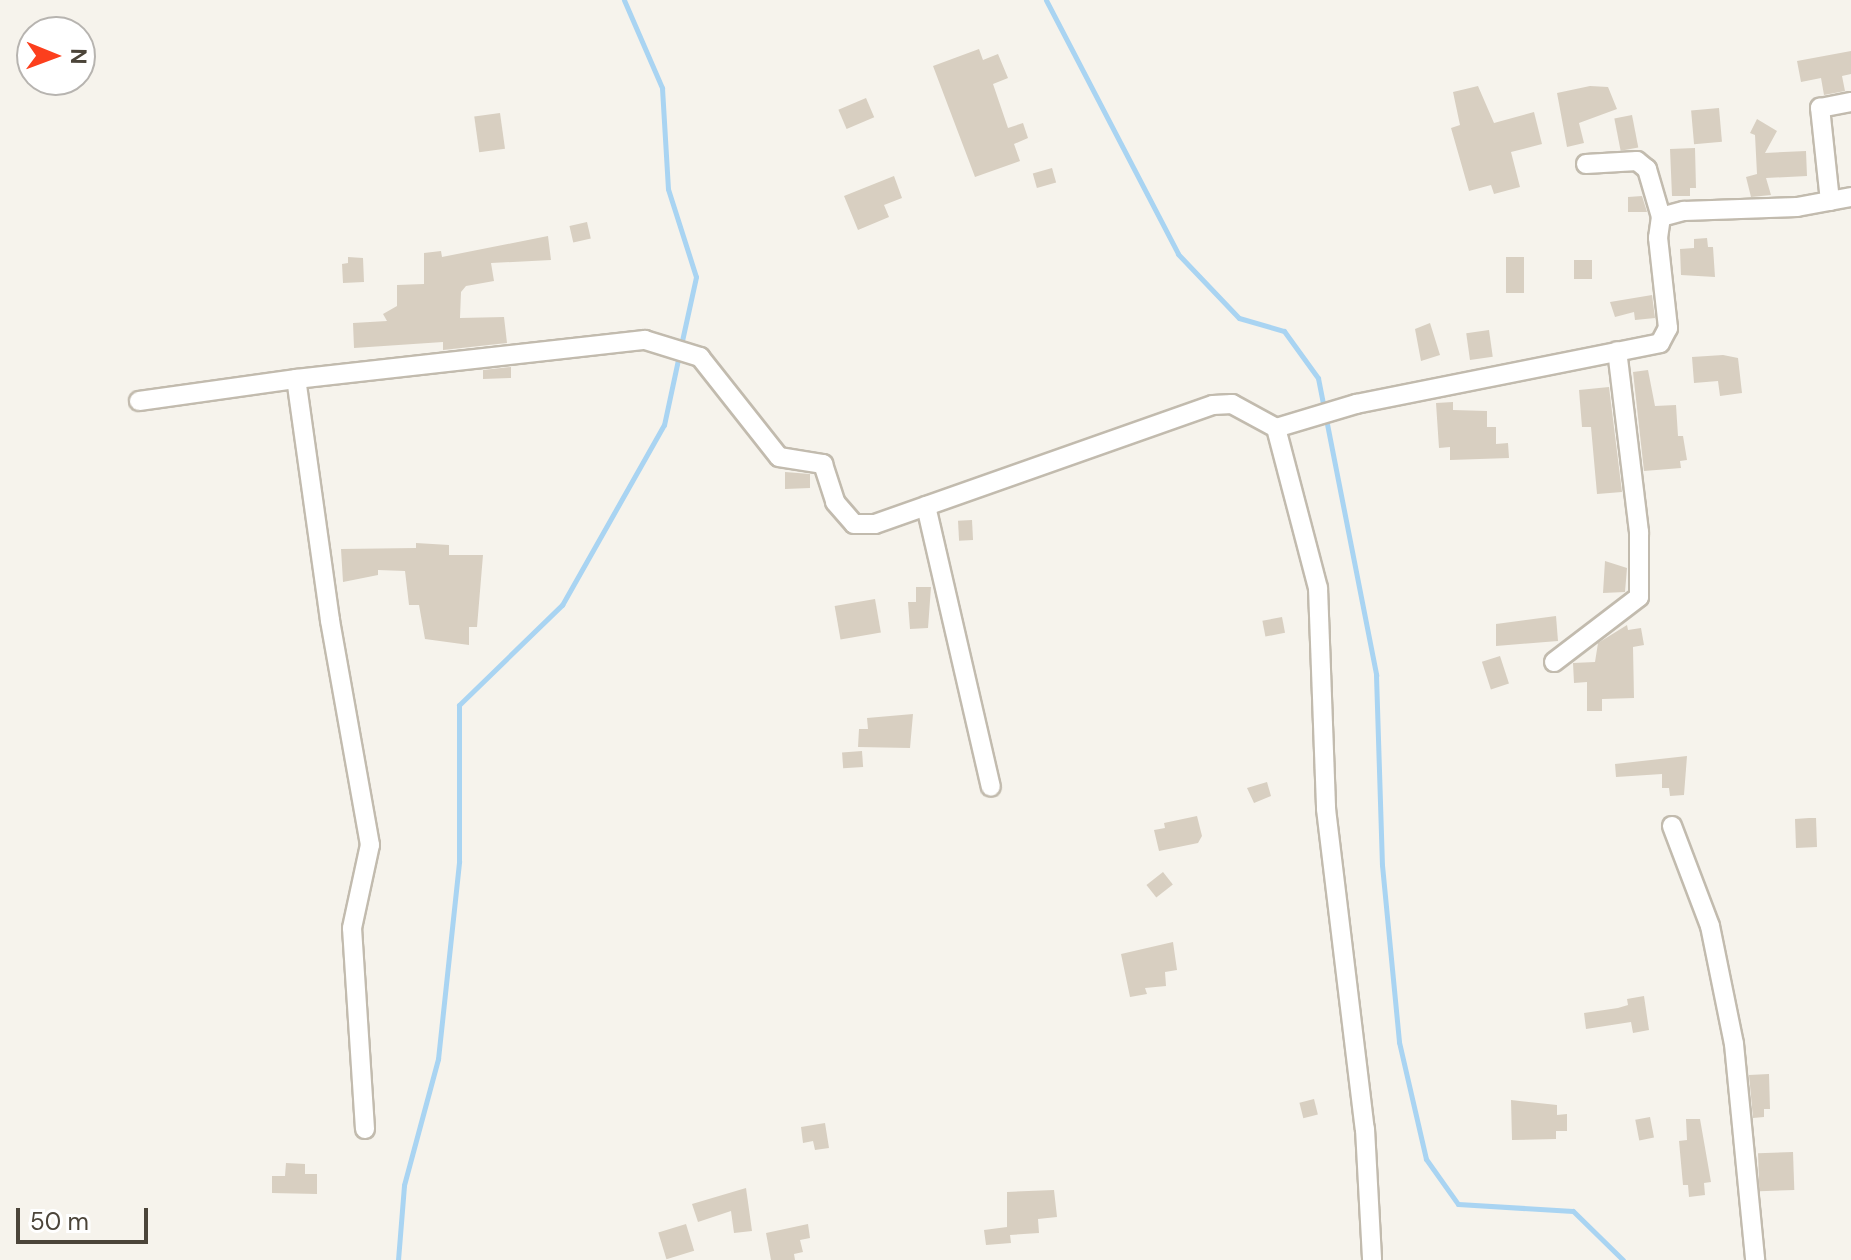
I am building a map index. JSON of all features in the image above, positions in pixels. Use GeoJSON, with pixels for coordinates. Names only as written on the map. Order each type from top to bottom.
{"type":"FeatureCollection","features":[{"type":"Feature","properties":{"kind":"street"},"geometry":{"type":"LineString","coordinates":[[1830,201],[1820,108],[1851,102]]}},
{"type":"Feature","properties":{"kind":"street"},"geometry":{"type":"LineString","coordinates":[[139,401],[296,379],[645,340],[700,357],[779,457],[823,464],[835,502],[854,524],[875,524],[1213,405],[1232,404],[1276,428],[1356,404],[1660,343],[1668,328],[1658,238],[1661,217],[1647,169],[1637,161],[1586,164]]}},
{"type":"Feature","properties":{"kind":"street"},"geometry":{"type":"LineString","coordinates":[[1661,217],[1851,197]]}},
{"type":"Feature","properties":{"kind":"street"},"geometry":{"type":"LineString","coordinates":[[1554,662],[1639,597],[1639,532],[1617,351]]}},
{"type":"Feature","properties":{"kind":"street"},"geometry":{"type":"LineString","coordinates":[[296,379],[330,620],[370,845],[352,928],[365,1129]]}},
{"type":"Feature","properties":{"kind":"street"},"geometry":{"type":"LineString","coordinates":[[1276,428],[1318,588],[1326,809],[1365,1129],[1372,1260]]}},
{"type":"Feature","properties":{"kind":"street"},"geometry":{"type":"LineString","coordinates":[[926,506],[991,787]]}},
{"type":"Feature","properties":{"kind":"street"},"geometry":{"type":"LineString","coordinates":[[1672,826],[1710,926],[1734,1044],[1755,1260]]}},
{"type":"Feature","properties":{"kind":"building"},"geometry":{"type":"Polygon","coordinates":[[[979,49],[983,60],[998,54],[1008,78],[993,84],[1008,128],[1023,123],[1028,138],[1014,144],[1020,161],[975,177],[933,66],[979,49]]]}},
{"type":"Feature","properties":{"kind":"building"},"geometry":{"type":"Polygon","coordinates":[[[1851,51],[1851,74],[1842,76],[1845,91],[1824,95],[1821,78],[1801,82],[1797,61],[1851,51]]]}},
{"type":"Feature","properties":{"kind":"building"},"geometry":{"type":"Polygon","coordinates":[[[1478,86],[1494,123],[1534,112],[1542,144],[1511,152],[1520,187],[1494,194],[1491,185],[1469,191],[1451,128],[1460,125],[1453,92],[1478,86]]]}},
{"type":"Feature","properties":{"kind":"building"},"geometry":{"type":"Polygon","coordinates":[[[1590,86],[1608,87],[1617,109],[1579,123],[1584,143],[1567,147],[1557,93],[1590,86]]]}},
{"type":"Feature","properties":{"kind":"building"},"geometry":{"type":"Polygon","coordinates":[[[866,98],[874,117],[847,129],[838,110],[866,98]]]}},
{"type":"Feature","properties":{"kind":"building"},"geometry":{"type":"Polygon","coordinates":[[[1719,108],[1722,142],[1694,144],[1691,110],[1719,108]]]}},
{"type":"Feature","properties":{"kind":"building"},"geometry":{"type":"Polygon","coordinates":[[[500,113],[505,149],[479,152],[474,117],[500,113]]]}},
{"type":"Feature","properties":{"kind":"building"},"geometry":{"type":"Polygon","coordinates":[[[1632,115],[1638,147],[1621,151],[1614,118],[1632,115]]]}},
{"type":"Feature","properties":{"kind":"building"},"geometry":{"type":"Polygon","coordinates":[[[1757,119],[1777,131],[1765,153],[1806,151],[1807,176],[1766,178],[1771,195],[1751,197],[1746,177],[1757,174],[1755,135],[1750,133],[1757,119]]]}},
{"type":"Feature","properties":{"kind":"building"},"geometry":{"type":"Polygon","coordinates":[[[1695,148],[1696,188],[1690,188],[1690,196],[1672,196],[1670,149],[1695,148]]]}},
{"type":"Feature","properties":{"kind":"building"},"geometry":{"type":"Polygon","coordinates":[[[1052,168],[1056,182],[1037,188],[1033,174],[1052,168]]]}},
{"type":"Feature","properties":{"kind":"building"},"geometry":{"type":"Polygon","coordinates":[[[894,176],[902,198],[884,205],[889,217],[858,230],[844,196],[894,176]]]}},
{"type":"Feature","properties":{"kind":"building"},"geometry":{"type":"Polygon","coordinates":[[[1642,196],[1647,212],[1628,212],[1628,197],[1642,196]]]}},
{"type":"Feature","properties":{"kind":"building"},"geometry":{"type":"Polygon","coordinates":[[[587,222],[591,239],[573,243],[569,226],[587,222]]]}},
{"type":"Feature","properties":{"kind":"building"},"geometry":{"type":"Polygon","coordinates":[[[548,236],[551,260],[491,263],[494,281],[466,286],[461,292],[460,318],[504,317],[507,343],[443,350],[443,342],[354,348],[353,323],[387,321],[383,314],[397,306],[397,285],[424,284],[424,253],[441,251],[442,257],[548,236]]]}},
{"type":"Feature","properties":{"kind":"building"},"geometry":{"type":"Polygon","coordinates":[[[1707,238],[1708,247],[1713,247],[1715,277],[1681,275],[1680,249],[1694,248],[1694,239],[1707,238]]]}},
{"type":"Feature","properties":{"kind":"building"},"geometry":{"type":"Polygon","coordinates":[[[348,257],[363,258],[364,282],[343,283],[342,264],[348,263],[348,257]]]}},
{"type":"Feature","properties":{"kind":"building"},"geometry":{"type":"Polygon","coordinates":[[[1506,257],[1524,257],[1524,293],[1506,293],[1506,257]]]}},
{"type":"Feature","properties":{"kind":"building"},"geometry":{"type":"Polygon","coordinates":[[[1574,260],[1592,260],[1592,279],[1574,279],[1574,260]]]}},
{"type":"Feature","properties":{"kind":"building"},"geometry":{"type":"Polygon","coordinates":[[[1652,295],[1655,318],[1635,320],[1634,312],[1615,317],[1610,302],[1652,295]]]}},
{"type":"Feature","properties":{"kind":"building"},"geometry":{"type":"Polygon","coordinates":[[[1430,323],[1440,355],[1421,361],[1415,329],[1430,323]]]}},
{"type":"Feature","properties":{"kind":"building"},"geometry":{"type":"Polygon","coordinates":[[[1489,330],[1493,357],[1470,360],[1466,333],[1489,330]]]}},
{"type":"Feature","properties":{"kind":"building"},"geometry":{"type":"Polygon","coordinates":[[[1723,355],[1738,358],[1742,393],[1720,396],[1718,381],[1694,383],[1692,357],[1723,355]]]}},
{"type":"Feature","properties":{"kind":"building"},"geometry":{"type":"Polygon","coordinates":[[[511,367],[511,378],[483,379],[483,370],[511,367]]]}},
{"type":"Feature","properties":{"kind":"building"},"geometry":{"type":"Polygon","coordinates":[[[1648,370],[1655,406],[1676,405],[1678,436],[1683,436],[1687,460],[1680,461],[1681,468],[1644,471],[1633,372],[1648,370]]]}},
{"type":"Feature","properties":{"kind":"building"},"geometry":{"type":"Polygon","coordinates":[[[1609,387],[1622,492],[1597,494],[1591,427],[1582,427],[1579,390],[1609,387]]]}},
{"type":"Feature","properties":{"kind":"building"},"geometry":{"type":"Polygon","coordinates":[[[1453,402],[1453,410],[1487,411],[1487,427],[1496,427],[1496,444],[1508,443],[1509,458],[1450,460],[1450,447],[1439,448],[1436,403],[1453,402]]]}},
{"type":"Feature","properties":{"kind":"building"},"geometry":{"type":"Polygon","coordinates":[[[785,472],[810,474],[810,488],[785,489],[785,472]]]}},
{"type":"Feature","properties":{"kind":"building"},"geometry":{"type":"Polygon","coordinates":[[[972,520],[973,540],[959,541],[958,521],[972,520]]]}},
{"type":"Feature","properties":{"kind":"building"},"geometry":{"type":"Polygon","coordinates":[[[416,543],[449,545],[449,555],[483,555],[477,627],[469,627],[469,645],[425,639],[419,605],[409,605],[405,571],[378,570],[378,575],[343,582],[341,549],[416,548],[416,543]]]}},
{"type":"Feature","properties":{"kind":"building"},"geometry":{"type":"Polygon","coordinates":[[[1605,561],[1627,568],[1625,592],[1603,593],[1605,561]]]}},
{"type":"Feature","properties":{"kind":"building"},"geometry":{"type":"Polygon","coordinates":[[[916,587],[931,587],[928,628],[910,629],[908,602],[916,602],[916,587]]]}},
{"type":"Feature","properties":{"kind":"building"},"geometry":{"type":"Polygon","coordinates":[[[875,599],[881,632],[841,640],[835,606],[875,599]]]}},
{"type":"Feature","properties":{"kind":"building"},"geometry":{"type":"Polygon","coordinates":[[[1556,616],[1558,641],[1496,646],[1496,624],[1556,616]]]}},
{"type":"Feature","properties":{"kind":"building"},"geometry":{"type":"Polygon","coordinates":[[[1282,617],[1285,633],[1265,637],[1262,621],[1282,617]]]}},
{"type":"Feature","properties":{"kind":"building"},"geometry":{"type":"Polygon","coordinates":[[[1627,625],[1628,630],[1641,628],[1644,645],[1633,647],[1634,698],[1602,699],[1602,711],[1587,711],[1587,682],[1574,683],[1573,663],[1595,662],[1598,643],[1627,625]]]}},
{"type":"Feature","properties":{"kind":"building"},"geometry":{"type":"Polygon","coordinates":[[[1500,656],[1509,684],[1491,689],[1482,662],[1500,656]]]}},
{"type":"Feature","properties":{"kind":"building"},"geometry":{"type":"Polygon","coordinates":[[[913,714],[910,748],[858,747],[859,729],[868,729],[867,718],[913,714]]]}},
{"type":"Feature","properties":{"kind":"building"},"geometry":{"type":"Polygon","coordinates":[[[862,751],[863,767],[843,768],[842,752],[862,751]]]}},
{"type":"Feature","properties":{"kind":"building"},"geometry":{"type":"Polygon","coordinates":[[[1687,756],[1684,795],[1670,796],[1669,788],[1662,788],[1662,774],[1616,777],[1615,764],[1687,756]]]}},
{"type":"Feature","properties":{"kind":"building"},"geometry":{"type":"Polygon","coordinates":[[[1267,782],[1271,796],[1254,803],[1247,788],[1267,782]]]}},
{"type":"Feature","properties":{"kind":"building"},"geometry":{"type":"Polygon","coordinates":[[[1197,816],[1202,836],[1198,843],[1159,851],[1154,830],[1165,828],[1164,823],[1197,816]]]}},
{"type":"Feature","properties":{"kind":"building"},"geometry":{"type":"Polygon","coordinates":[[[1816,818],[1817,847],[1796,848],[1795,819],[1816,818]]]}},
{"type":"Feature","properties":{"kind":"building"},"geometry":{"type":"Polygon","coordinates":[[[1163,872],[1173,885],[1156,898],[1146,885],[1163,872]]]}},
{"type":"Feature","properties":{"kind":"building"},"geometry":{"type":"Polygon","coordinates":[[[1173,942],[1177,970],[1165,972],[1166,986],[1145,988],[1147,994],[1130,997],[1121,954],[1173,942]]]}},
{"type":"Feature","properties":{"kind":"building"},"geometry":{"type":"Polygon","coordinates":[[[1644,996],[1649,1030],[1633,1033],[1631,1022],[1586,1029],[1584,1013],[1618,1008],[1628,1005],[1627,999],[1644,996]]]}},
{"type":"Feature","properties":{"kind":"building"},"geometry":{"type":"Polygon","coordinates":[[[1769,1074],[1770,1109],[1764,1109],[1764,1117],[1753,1118],[1749,1075],[1769,1074]]]}},
{"type":"Feature","properties":{"kind":"building"},"geometry":{"type":"Polygon","coordinates":[[[1314,1099],[1318,1115],[1303,1118],[1299,1103],[1314,1099]]]}},
{"type":"Feature","properties":{"kind":"building"},"geometry":{"type":"Polygon","coordinates":[[[1511,1100],[1557,1105],[1557,1115],[1567,1114],[1567,1131],[1556,1131],[1556,1139],[1512,1140],[1511,1100]]]}},
{"type":"Feature","properties":{"kind":"building"},"geometry":{"type":"Polygon","coordinates":[[[1650,1117],[1654,1138],[1639,1140],[1635,1120],[1650,1117]]]}},
{"type":"Feature","properties":{"kind":"building"},"geometry":{"type":"Polygon","coordinates":[[[1686,1119],[1700,1119],[1711,1182],[1704,1183],[1705,1195],[1689,1197],[1688,1185],[1683,1185],[1679,1141],[1687,1140],[1686,1119]]]}},
{"type":"Feature","properties":{"kind":"building"},"geometry":{"type":"Polygon","coordinates":[[[825,1123],[829,1148],[815,1150],[813,1141],[803,1143],[801,1127],[825,1123]]]}},
{"type":"Feature","properties":{"kind":"building"},"geometry":{"type":"Polygon","coordinates":[[[1793,1152],[1794,1190],[1759,1191],[1758,1153],[1793,1152]]]}},
{"type":"Feature","properties":{"kind":"building"},"geometry":{"type":"Polygon","coordinates":[[[286,1163],[305,1164],[305,1174],[317,1174],[317,1194],[272,1193],[272,1176],[285,1176],[286,1163]]]}},
{"type":"Feature","properties":{"kind":"building"},"geometry":{"type":"Polygon","coordinates":[[[746,1188],[752,1231],[734,1233],[731,1211],[698,1222],[692,1204],[746,1188]]]}},
{"type":"Feature","properties":{"kind":"building"},"geometry":{"type":"Polygon","coordinates":[[[1054,1190],[1057,1217],[1038,1219],[1039,1233],[1010,1235],[1011,1243],[986,1245],[984,1230],[1007,1227],[1007,1192],[1054,1190]]]}},
{"type":"Feature","properties":{"kind":"building"},"geometry":{"type":"Polygon","coordinates":[[[686,1224],[694,1251],[666,1259],[658,1232],[686,1224]]]}},
{"type":"Feature","properties":{"kind":"building"},"geometry":{"type":"Polygon","coordinates":[[[808,1224],[810,1238],[800,1240],[803,1252],[794,1254],[795,1260],[771,1260],[766,1233],[808,1224]]]}},
{"type":"Feature","properties":{"kind":"waterway"},"geometry":{"type":"LineString","coordinates":[[624,0],[662,88],[668,189],[696,277],[681,345]]}},
{"type":"Feature","properties":{"kind":"waterway"},"geometry":{"type":"LineString","coordinates":[[1046,0],[1178,254],[1239,318],[1284,331],[1318,378],[1376,675],[1382,865],[1399,1042],[1426,1159],[1458,1204],[1573,1211],[1623,1260]]}},
{"type":"Feature","properties":{"kind":"waterway"},"geometry":{"type":"LineString","coordinates":[[398,1260],[404,1185],[438,1059],[459,861],[459,705],[562,605],[664,425],[679,355]]}}]}
